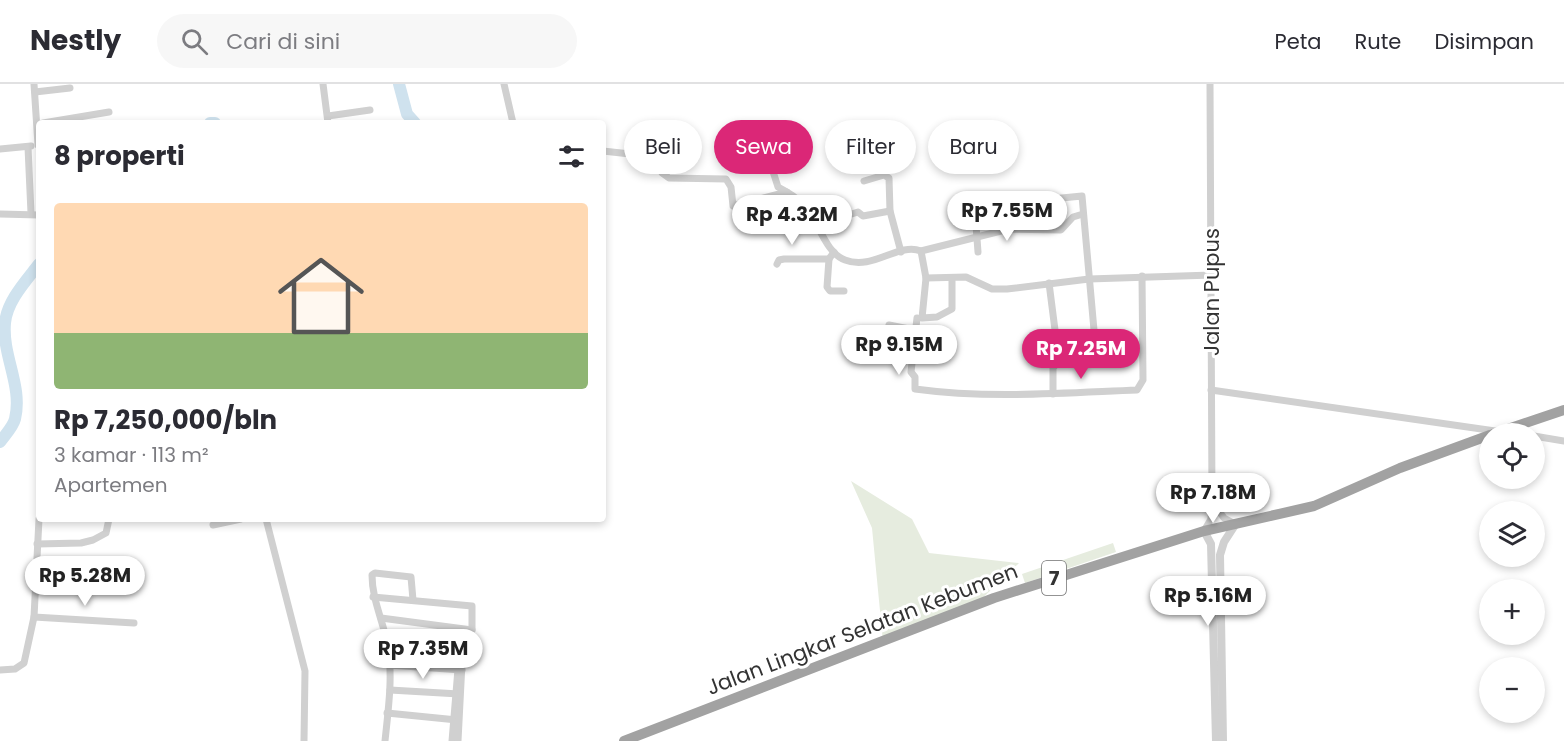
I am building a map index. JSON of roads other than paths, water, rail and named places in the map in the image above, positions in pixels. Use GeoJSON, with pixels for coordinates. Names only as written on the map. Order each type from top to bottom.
{"type":"FeatureCollection","features":[{"type":"Feature","properties":{"kind":"highway","name":"Jalan Lingkar Selatan Kebumen"},"geometry":{"type":"LineString","coordinates":[[1524,423],[1564,410]]}},
{"type":"Feature","properties":{"kind":"highway","name":"Jalan Lingkar Selatan Kebumen"},"geometry":{"type":"LineString","coordinates":[[624,741],[994,598],[1204,531],[1334,499],[1400,468],[1479,439]]}},
{"type":"Feature","properties":{"kind":"street"},"geometry":{"type":"LineString","coordinates":[[34,84],[39,120]]}},
{"type":"Feature","properties":{"kind":"street"},"geometry":{"type":"LineString","coordinates":[[323,84],[328,119],[370,110]]}},
{"type":"Feature","properties":{"kind":"street"},"geometry":{"type":"LineString","coordinates":[[504,84],[512,120]]}},
{"type":"Feature","properties":{"kind":"street","name":"Jalan Pupus"},"geometry":{"type":"LineString","coordinates":[[1204,531],[1211,519],[1212,501],[1210,84]]}},
{"type":"Feature","properties":{"kind":"street"},"geometry":{"type":"LineString","coordinates":[[35,93],[70,88]]}},
{"type":"Feature","properties":{"kind":"street"},"geometry":{"type":"LineString","coordinates":[[63,120],[109,112]]}},
{"type":"Feature","properties":{"kind":"street"},"geometry":{"type":"LineString","coordinates":[[0,148],[36,145]]}},
{"type":"Feature","properties":{"kind":"street"},"geometry":{"type":"LineString","coordinates":[[28,147],[31,213]]}},
{"type":"Feature","properties":{"kind":"street"},"geometry":{"type":"LineString","coordinates":[[606,151],[648,156],[659,162],[662,173],[669,178],[724,178],[731,187],[733,206],[787,192]]}},
{"type":"Feature","properties":{"kind":"street"},"geometry":{"type":"LineString","coordinates":[[28,159],[36,158]]}},
{"type":"Feature","properties":{"kind":"street"},"geometry":{"type":"LineString","coordinates":[[774,174],[778,186],[801,203],[834,252],[844,260],[863,264],[901,252],[921,251],[940,245],[977,239],[1009,229],[1060,230],[1073,217],[1083,214]]}},
{"type":"Feature","properties":{"kind":"street"},"geometry":{"type":"LineString","coordinates":[[864,180],[887,175],[890,211],[901,252]]}},
{"type":"Feature","properties":{"kind":"street"},"geometry":{"type":"LineString","coordinates":[[1010,203],[1081,195],[1094,330]]}},
{"type":"Feature","properties":{"kind":"street"},"geometry":{"type":"LineString","coordinates":[[974,199],[978,252]]}},
{"type":"Feature","properties":{"kind":"street"},"geometry":{"type":"LineString","coordinates":[[817,225],[859,212],[863,216],[890,211]]}},
{"type":"Feature","properties":{"kind":"street"},"geometry":{"type":"LineString","coordinates":[[0,214],[36,214]]}},
{"type":"Feature","properties":{"kind":"street"},"geometry":{"type":"LineString","coordinates":[[921,251],[926,278],[914,330],[911,372],[915,377],[915,389],[977,394],[1053,394],[1140,388],[1143,380],[1142,276]]}},
{"type":"Feature","properties":{"kind":"street"},"geometry":{"type":"LineString","coordinates":[[834,252],[829,259],[828,290],[844,291]]}},
{"type":"Feature","properties":{"kind":"street"},"geometry":{"type":"LineString","coordinates":[[777,264],[779,260],[784,259],[829,259]]}},
{"type":"Feature","properties":{"kind":"street"},"geometry":{"type":"LineString","coordinates":[[926,278],[971,278],[997,289],[1089,279],[1212,275]]}},
{"type":"Feature","properties":{"kind":"street"},"geometry":{"type":"LineString","coordinates":[[918,317],[937,316],[952,309],[952,278]]}},
{"type":"Feature","properties":{"kind":"street"},"geometry":{"type":"LineString","coordinates":[[1049,283],[1055,330]]}},
{"type":"Feature","properties":{"kind":"street"},"geometry":{"type":"LineString","coordinates":[[889,325],[914,330]]}},
{"type":"Feature","properties":{"kind":"street"},"geometry":{"type":"LineString","coordinates":[[1053,394],[1053,368],[1059,361]]}},
{"type":"Feature","properties":{"kind":"street"},"geometry":{"type":"LineString","coordinates":[[1211,390],[1479,431]]}},
{"type":"Feature","properties":{"kind":"street"},"geometry":{"type":"LineString","coordinates":[[1545,438],[1564,441]]}},
{"type":"Feature","properties":{"kind":"street"},"geometry":{"type":"LineString","coordinates":[[1212,501],[1224,518],[1235,525],[1224,542],[1220,555],[1223,741]]}},
{"type":"Feature","properties":{"kind":"street"},"geometry":{"type":"LineString","coordinates":[[0,670],[15,669],[24,663],[34,617],[39,522]]}},
{"type":"Feature","properties":{"kind":"street"},"geometry":{"type":"LineString","coordinates":[[37,544],[93,540],[106,533],[109,522]]}},
{"type":"Feature","properties":{"kind":"street"},"geometry":{"type":"LineString","coordinates":[[213,525],[227,522]]}},
{"type":"Feature","properties":{"kind":"street"},"geometry":{"type":"LineString","coordinates":[[267,522],[305,671],[304,741]]}},
{"type":"Feature","properties":{"kind":"street"},"geometry":{"type":"LineString","coordinates":[[1204,531],[1211,544],[1216,741]]}},
{"type":"Feature","properties":{"kind":"street"},"geometry":{"type":"LineString","coordinates":[[385,741],[390,690],[388,648],[373,597],[372,575],[375,573],[411,577],[413,600]]}},
{"type":"Feature","properties":{"kind":"street"},"geometry":{"type":"LineString","coordinates":[[373,597],[472,606],[471,630],[461,668],[452,741]]}},
{"type":"Feature","properties":{"kind":"street"},"geometry":{"type":"LineString","coordinates":[[34,617],[134,622]]}},
{"type":"Feature","properties":{"kind":"street"},"geometry":{"type":"LineString","coordinates":[[381,618],[471,630]]}},
{"type":"Feature","properties":{"kind":"street"},"geometry":{"type":"LineString","coordinates":[[388,648],[465,653]]}},
{"type":"Feature","properties":{"kind":"street"},"geometry":{"type":"LineString","coordinates":[[433,668],[435,652]]}},
{"type":"Feature","properties":{"kind":"street"},"geometry":{"type":"LineString","coordinates":[[389,665],[461,668]]}},
{"type":"Feature","properties":{"kind":"street"},"geometry":{"type":"LineString","coordinates":[[390,690],[458,694]]}},
{"type":"Feature","properties":{"kind":"street"},"geometry":{"type":"LineString","coordinates":[[387,713],[456,720]]}},
{"type":"Feature","properties":{"kind":"street"},"geometry":{"type":"LineString","coordinates":[[456,720],[458,741]]}},
{"type":"Feature","properties":{"kind":"waterway"},"geometry":{"type":"LineString","coordinates":[[399,84],[407,114],[412,120]]}},
{"type":"Feature","properties":{"kind":"waterway"},"geometry":{"type":"LineString","coordinates":[[0,442],[14,422],[17,407],[15,383],[6,347],[5,323],[9,307],[36,268]]}}]}
